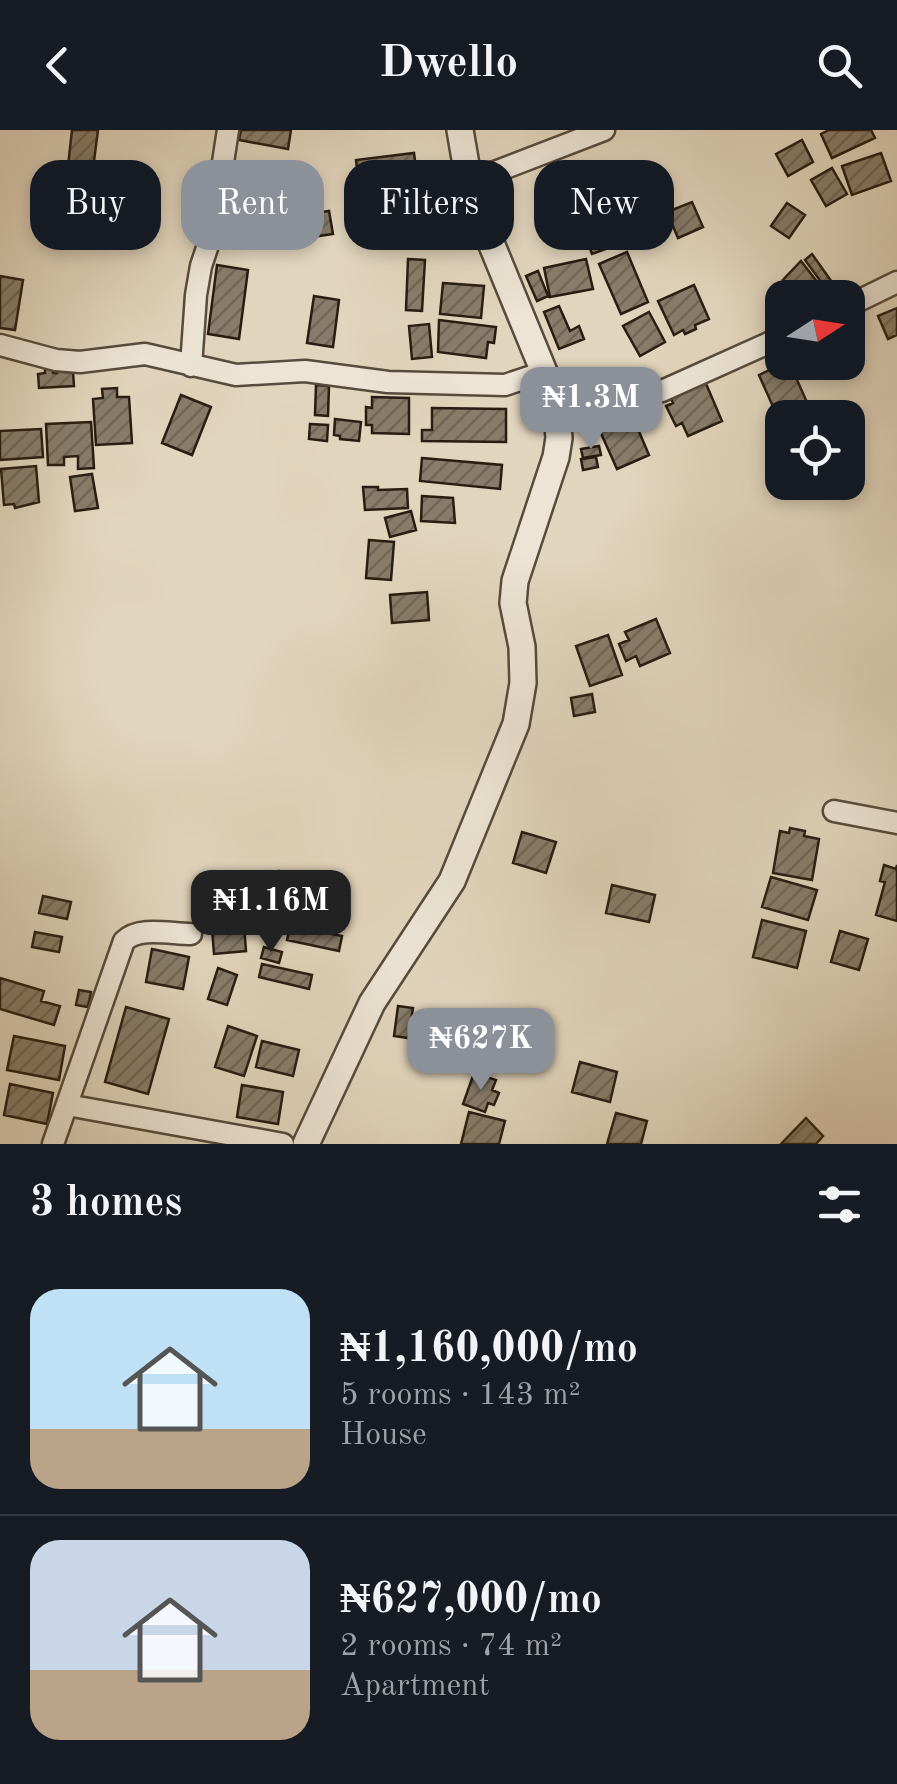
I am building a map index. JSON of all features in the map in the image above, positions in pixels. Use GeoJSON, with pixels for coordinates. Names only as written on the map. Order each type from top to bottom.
{"type":"FeatureCollection","features":[{"type":"Feature","properties":{"kind":"street"},"geometry":{"type":"LineString","coordinates":[[191,366],[198,280],[213,225],[228,130]]}},
{"type":"Feature","properties":{"kind":"street"},"geometry":{"type":"LineString","coordinates":[[460,130],[465,160]]}},
{"type":"Feature","properties":{"kind":"street"},"geometry":{"type":"LineString","coordinates":[[514,165],[604,130]]}},
{"type":"Feature","properties":{"kind":"street"},"geometry":{"type":"LineString","coordinates":[[306,1144],[372,1003],[452,881],[516,724],[523,683],[522,648],[513,602],[515,581],[559,438],[557,414],[544,372],[496,250]]}},
{"type":"Feature","properties":{"kind":"street"},"geometry":{"type":"LineString","coordinates":[[865,298],[897,282]]}},
{"type":"Feature","properties":{"kind":"street"},"geometry":{"type":"LineString","coordinates":[[0,345],[56,360],[80,362],[145,354],[236,375],[323,372],[388,382],[504,385],[544,372]]}},
{"type":"Feature","properties":{"kind":"street"},"geometry":{"type":"LineString","coordinates":[[557,414],[662,391],[765,345]]}},
{"type":"Feature","properties":{"kind":"street"},"geometry":{"type":"LineString","coordinates":[[834,811],[897,823]]}},
{"type":"Feature","properties":{"kind":"street"},"geometry":{"type":"LineString","coordinates":[[53,1144],[124,942],[139,933],[190,934]]}},
{"type":"Feature","properties":{"kind":"street"},"geometry":{"type":"LineString","coordinates":[[67,1105],[283,1144]]}},
{"type":"Feature","properties":{"kind":"building"},"geometry":{"type":"Polygon","coordinates":[[[72,130],[98,130],[94,160],[69,160],[72,130]]]}},
{"type":"Feature","properties":{"kind":"building"},"geometry":{"type":"Polygon","coordinates":[[[241,130],[291,130],[288,149],[239,140],[241,130]]]}},
{"type":"Feature","properties":{"kind":"building"},"geometry":{"type":"Polygon","coordinates":[[[829,130],[871,130],[875,138],[832,158],[821,134],[829,130]]]}},
{"type":"Feature","properties":{"kind":"building"},"geometry":{"type":"Polygon","coordinates":[[[802,140],[813,162],[788,176],[776,154],[802,140]]]}},
{"type":"Feature","properties":{"kind":"building"},"geometry":{"type":"Polygon","coordinates":[[[414,153],[415,160],[356,160],[414,153]]]}},
{"type":"Feature","properties":{"kind":"building"},"geometry":{"type":"Polygon","coordinates":[[[881,153],[891,181],[852,195],[842,166],[881,153]]]}},
{"type":"Feature","properties":{"kind":"building"},"geometry":{"type":"Polygon","coordinates":[[[832,168],[847,194],[826,206],[811,180],[832,168]]]}},
{"type":"Feature","properties":{"kind":"building"},"geometry":{"type":"Polygon","coordinates":[[[692,202],[703,227],[678,238],[674,209],[692,202]]]}},
{"type":"Feature","properties":{"kind":"building"},"geometry":{"type":"Polygon","coordinates":[[[787,203],[805,215],[789,238],[771,226],[787,203]]]}},
{"type":"Feature","properties":{"kind":"building"},"geometry":{"type":"Polygon","coordinates":[[[329,211],[333,234],[324,235],[324,212],[329,211]]]}},
{"type":"Feature","properties":{"kind":"building"},"geometry":{"type":"Polygon","coordinates":[[[627,252],[648,302],[621,314],[599,264],[627,252]]]}},
{"type":"Feature","properties":{"kind":"building"},"geometry":{"type":"Polygon","coordinates":[[[812,254],[830,280],[820,280],[805,260],[812,254]]]}},
{"type":"Feature","properties":{"kind":"building"},"geometry":{"type":"Polygon","coordinates":[[[408,259],[425,260],[422,311],[406,310],[408,259]]]}},
{"type":"Feature","properties":{"kind":"building"},"geometry":{"type":"Polygon","coordinates":[[[586,259],[593,289],[550,297],[544,268],[586,259]]]}},
{"type":"Feature","properties":{"kind":"building"},"geometry":{"type":"Polygon","coordinates":[[[801,261],[816,280],[783,280],[801,261]]]}},
{"type":"Feature","properties":{"kind":"building"},"geometry":{"type":"Polygon","coordinates":[[[217,265],[248,270],[239,339],[208,334],[217,265]]]}},
{"type":"Feature","properties":{"kind":"building"},"geometry":{"type":"Polygon","coordinates":[[[538,271],[548,296],[537,301],[526,276],[538,271]]]}},
{"type":"Feature","properties":{"kind":"building"},"geometry":{"type":"Polygon","coordinates":[[[0,276],[23,280],[15,330],[0,328],[0,276]]]}},
{"type":"Feature","properties":{"kind":"building"},"geometry":{"type":"Polygon","coordinates":[[[443,283],[484,286],[481,318],[440,314],[443,283]]]}},
{"type":"Feature","properties":{"kind":"building"},"geometry":{"type":"Polygon","coordinates":[[[694,285],[709,319],[695,325],[696,329],[674,335],[658,301],[694,285]]]}},
{"type":"Feature","properties":{"kind":"building"},"geometry":{"type":"Polygon","coordinates":[[[314,296],[339,300],[333,347],[307,343],[314,296]]]}},
{"type":"Feature","properties":{"kind":"building"},"geometry":{"type":"Polygon","coordinates":[[[559,306],[570,331],[579,326],[584,339],[559,349],[544,312],[559,306]]]}},
{"type":"Feature","properties":{"kind":"building"},"geometry":{"type":"Polygon","coordinates":[[[897,308],[897,335],[888,339],[878,316],[897,308]]]}},
{"type":"Feature","properties":{"kind":"building"},"geometry":{"type":"Polygon","coordinates":[[[649,312],[665,342],[640,356],[623,326],[649,312]]]}},
{"type":"Feature","properties":{"kind":"building"},"geometry":{"type":"Polygon","coordinates":[[[439,320],[496,327],[494,343],[488,342],[486,358],[438,352],[439,320]]]}},
{"type":"Feature","properties":{"kind":"building"},"geometry":{"type":"Polygon","coordinates":[[[429,324],[432,357],[412,359],[409,326],[429,324]]]}},
{"type":"Feature","properties":{"kind":"building"},"geometry":{"type":"Polygon","coordinates":[[[52,368],[53,373],[57,369],[73,372],[74,386],[39,388],[38,374],[52,368]]]}},
{"type":"Feature","properties":{"kind":"building"},"geometry":{"type":"Polygon","coordinates":[[[765,372],[765,380],[797,380],[806,400],[770,400],[759,375],[765,372]]]}},
{"type":"Feature","properties":{"kind":"building"},"geometry":{"type":"Polygon","coordinates":[[[704,379],[722,421],[688,436],[682,423],[676,426],[666,406],[673,403],[669,395],[704,379]]]}},
{"type":"Feature","properties":{"kind":"building"},"geometry":{"type":"Polygon","coordinates":[[[316,385],[329,386],[328,416],[315,415],[316,385]]]}},
{"type":"Feature","properties":{"kind":"building"},"geometry":{"type":"Polygon","coordinates":[[[117,388],[117,397],[129,397],[132,443],[96,445],[93,399],[103,398],[102,389],[117,388]]]}},
{"type":"Feature","properties":{"kind":"building"},"geometry":{"type":"Polygon","coordinates":[[[181,395],[211,407],[192,455],[162,443],[181,395]]]}},
{"type":"Feature","properties":{"kind":"building"},"geometry":{"type":"Polygon","coordinates":[[[372,397],[409,398],[409,434],[372,433],[372,425],[366,425],[366,407],[372,408],[372,397]]]}},
{"type":"Feature","properties":{"kind":"building"},"geometry":{"type":"Polygon","coordinates":[[[432,408],[506,409],[506,442],[422,441],[422,430],[432,430],[432,408]]]}},
{"type":"Feature","properties":{"kind":"building"},"geometry":{"type":"Polygon","coordinates":[[[632,415],[649,455],[617,469],[599,429],[632,415]]]}},
{"type":"Feature","properties":{"kind":"building"},"geometry":{"type":"Polygon","coordinates":[[[335,419],[361,422],[359,441],[334,435],[335,419]]]}},
{"type":"Feature","properties":{"kind":"building"},"geometry":{"type":"Polygon","coordinates":[[[91,422],[94,468],[78,469],[78,456],[64,457],[64,465],[48,465],[46,424],[91,422]]]}},
{"type":"Feature","properties":{"kind":"building"},"geometry":{"type":"Polygon","coordinates":[[[310,424],[328,425],[327,441],[309,439],[310,424]]]}},
{"type":"Feature","properties":{"kind":"building"},"geometry":{"type":"Polygon","coordinates":[[[41,429],[43,457],[0,460],[0,431],[41,429]]]}},
{"type":"Feature","properties":{"kind":"building"},"geometry":{"type":"Polygon","coordinates":[[[599,446],[601,455],[583,458],[581,449],[599,446]]]}},
{"type":"Feature","properties":{"kind":"building"},"geometry":{"type":"Polygon","coordinates":[[[596,457],[598,467],[583,470],[581,459],[596,457]]]}},
{"type":"Feature","properties":{"kind":"building"},"geometry":{"type":"Polygon","coordinates":[[[422,458],[502,465],[500,489],[420,481],[422,458]]]}},
{"type":"Feature","properties":{"kind":"building"},"geometry":{"type":"Polygon","coordinates":[[[36,466],[39,502],[15,508],[14,504],[4,505],[1,469],[36,466]]]}},
{"type":"Feature","properties":{"kind":"building"},"geometry":{"type":"Polygon","coordinates":[[[92,474],[98,508],[75,511],[70,477],[92,474]]]}},
{"type":"Feature","properties":{"kind":"building"},"geometry":{"type":"Polygon","coordinates":[[[363,487],[407,489],[408,508],[365,510],[363,487]]]}},
{"type":"Feature","properties":{"kind":"building"},"geometry":{"type":"Polygon","coordinates":[[[422,496],[453,498],[455,523],[421,521],[422,496]]]}},
{"type":"Feature","properties":{"kind":"building"},"geometry":{"type":"Polygon","coordinates":[[[411,511],[416,530],[390,537],[385,518],[411,511]]]}},
{"type":"Feature","properties":{"kind":"building"},"geometry":{"type":"Polygon","coordinates":[[[369,540],[394,542],[391,580],[366,578],[369,540]]]}},
{"type":"Feature","properties":{"kind":"building"},"geometry":{"type":"Polygon","coordinates":[[[427,592],[429,620],[392,623],[390,595],[427,592]]]}},
{"type":"Feature","properties":{"kind":"building"},"geometry":{"type":"Polygon","coordinates":[[[656,619],[670,653],[640,666],[636,656],[626,661],[619,644],[629,640],[625,632],[656,619]]]}},
{"type":"Feature","properties":{"kind":"building"},"geometry":{"type":"Polygon","coordinates":[[[608,635],[622,675],[590,686],[576,646],[608,635]]]}},
{"type":"Feature","properties":{"kind":"building"},"geometry":{"type":"Polygon","coordinates":[[[592,694],[595,712],[574,716],[571,698],[592,694]]]}},
{"type":"Feature","properties":{"kind":"building"},"geometry":{"type":"Polygon","coordinates":[[[790,828],[819,839],[812,880],[773,873],[780,831],[789,833],[790,828]]]}},
{"type":"Feature","properties":{"kind":"building"},"geometry":{"type":"Polygon","coordinates":[[[522,832],[556,842],[546,873],[513,863],[522,832]]]}},
{"type":"Feature","properties":{"kind":"building"},"geometry":{"type":"Polygon","coordinates":[[[884,865],[896,869],[897,865],[897,921],[876,915],[885,882],[880,881],[884,865]]]}},
{"type":"Feature","properties":{"kind":"building"},"geometry":{"type":"Polygon","coordinates":[[[279,871],[319,882],[309,919],[269,908],[279,871]]]}},
{"type":"Feature","properties":{"kind":"building"},"geometry":{"type":"Polygon","coordinates":[[[771,877],[817,890],[808,920],[762,907],[771,877]]]}},
{"type":"Feature","properties":{"kind":"building"},"geometry":{"type":"Polygon","coordinates":[[[612,885],[655,895],[649,922],[606,913],[612,885]]]}},
{"type":"Feature","properties":{"kind":"building"},"geometry":{"type":"Polygon","coordinates":[[[43,896],[71,902],[67,919],[39,913],[43,896]]]}},
{"type":"Feature","properties":{"kind":"building"},"geometry":{"type":"Polygon","coordinates":[[[242,899],[246,951],[214,954],[210,902],[242,899]]]}},
{"type":"Feature","properties":{"kind":"building"},"geometry":{"type":"Polygon","coordinates":[[[762,920],[806,931],[797,968],[753,957],[762,920]]]}},
{"type":"Feature","properties":{"kind":"building"},"geometry":{"type":"Polygon","coordinates":[[[290,926],[342,936],[339,951],[287,940],[290,926]]]}},
{"type":"Feature","properties":{"kind":"building"},"geometry":{"type":"Polygon","coordinates":[[[840,931],[868,939],[859,970],[831,962],[840,931]]]}},
{"type":"Feature","properties":{"kind":"building"},"geometry":{"type":"Polygon","coordinates":[[[35,932],[62,937],[59,952],[32,947],[35,932]]]}},
{"type":"Feature","properties":{"kind":"building"},"geometry":{"type":"Polygon","coordinates":[[[264,947],[282,952],[279,963],[261,958],[264,947]]]}},
{"type":"Feature","properties":{"kind":"building"},"geometry":{"type":"Polygon","coordinates":[[[152,949],[189,957],[183,989],[146,982],[152,949]]]}},
{"type":"Feature","properties":{"kind":"building"},"geometry":{"type":"Polygon","coordinates":[[[262,964],[312,975],[309,989],[259,977],[262,964]]]}},
{"type":"Feature","properties":{"kind":"building"},"geometry":{"type":"Polygon","coordinates":[[[218,968],[237,975],[227,1005],[208,999],[218,968]]]}},
{"type":"Feature","properties":{"kind":"building"},"geometry":{"type":"Polygon","coordinates":[[[0,978],[44,991],[41,1001],[60,1006],[54,1025],[0,1009],[0,978]]]}},
{"type":"Feature","properties":{"kind":"building"},"geometry":{"type":"Polygon","coordinates":[[[79,990],[91,992],[88,1007],[76,1005],[79,990]]]}},
{"type":"Feature","properties":{"kind":"building"},"geometry":{"type":"Polygon","coordinates":[[[398,1006],[413,1008],[408,1038],[394,1036],[398,1006]]]}},
{"type":"Feature","properties":{"kind":"building"},"geometry":{"type":"Polygon","coordinates":[[[126,1007],[169,1019],[148,1094],[105,1082],[126,1007]]]}},
{"type":"Feature","properties":{"kind":"building"},"geometry":{"type":"Polygon","coordinates":[[[414,1015],[447,1021],[444,1040],[410,1033],[414,1015]]]}},
{"type":"Feature","properties":{"kind":"building"},"geometry":{"type":"Polygon","coordinates":[[[228,1026],[257,1036],[244,1076],[215,1067],[228,1026]]]}},
{"type":"Feature","properties":{"kind":"building"},"geometry":{"type":"Polygon","coordinates":[[[14,1036],[65,1046],[59,1080],[7,1070],[14,1036]]]}},
{"type":"Feature","properties":{"kind":"building"},"geometry":{"type":"Polygon","coordinates":[[[262,1041],[299,1050],[293,1076],[256,1067],[262,1041]]]}},
{"type":"Feature","properties":{"kind":"building"},"geometry":{"type":"Polygon","coordinates":[[[580,1062],[617,1072],[610,1102],[572,1092],[580,1062]]]}},
{"type":"Feature","properties":{"kind":"building"},"geometry":{"type":"Polygon","coordinates":[[[474,1073],[496,1080],[492,1090],[499,1093],[494,1105],[488,1103],[485,1112],[463,1104],[474,1073]]]}},
{"type":"Feature","properties":{"kind":"building"},"geometry":{"type":"Polygon","coordinates":[[[10,1084],[53,1093],[47,1124],[4,1115],[10,1084]]]}},
{"type":"Feature","properties":{"kind":"building"},"geometry":{"type":"Polygon","coordinates":[[[242,1085],[283,1092],[278,1124],[237,1117],[242,1085]]]}},
{"type":"Feature","properties":{"kind":"building"},"geometry":{"type":"Polygon","coordinates":[[[469,1112],[505,1121],[499,1144],[461,1144],[469,1112]]]}},
{"type":"Feature","properties":{"kind":"building"},"geometry":{"type":"Polygon","coordinates":[[[616,1113],[647,1121],[641,1144],[607,1144],[616,1113]]]}},
{"type":"Feature","properties":{"kind":"building"},"geometry":{"type":"Polygon","coordinates":[[[806,1118],[823,1136],[816,1144],[781,1144],[806,1118]]]}}]}
